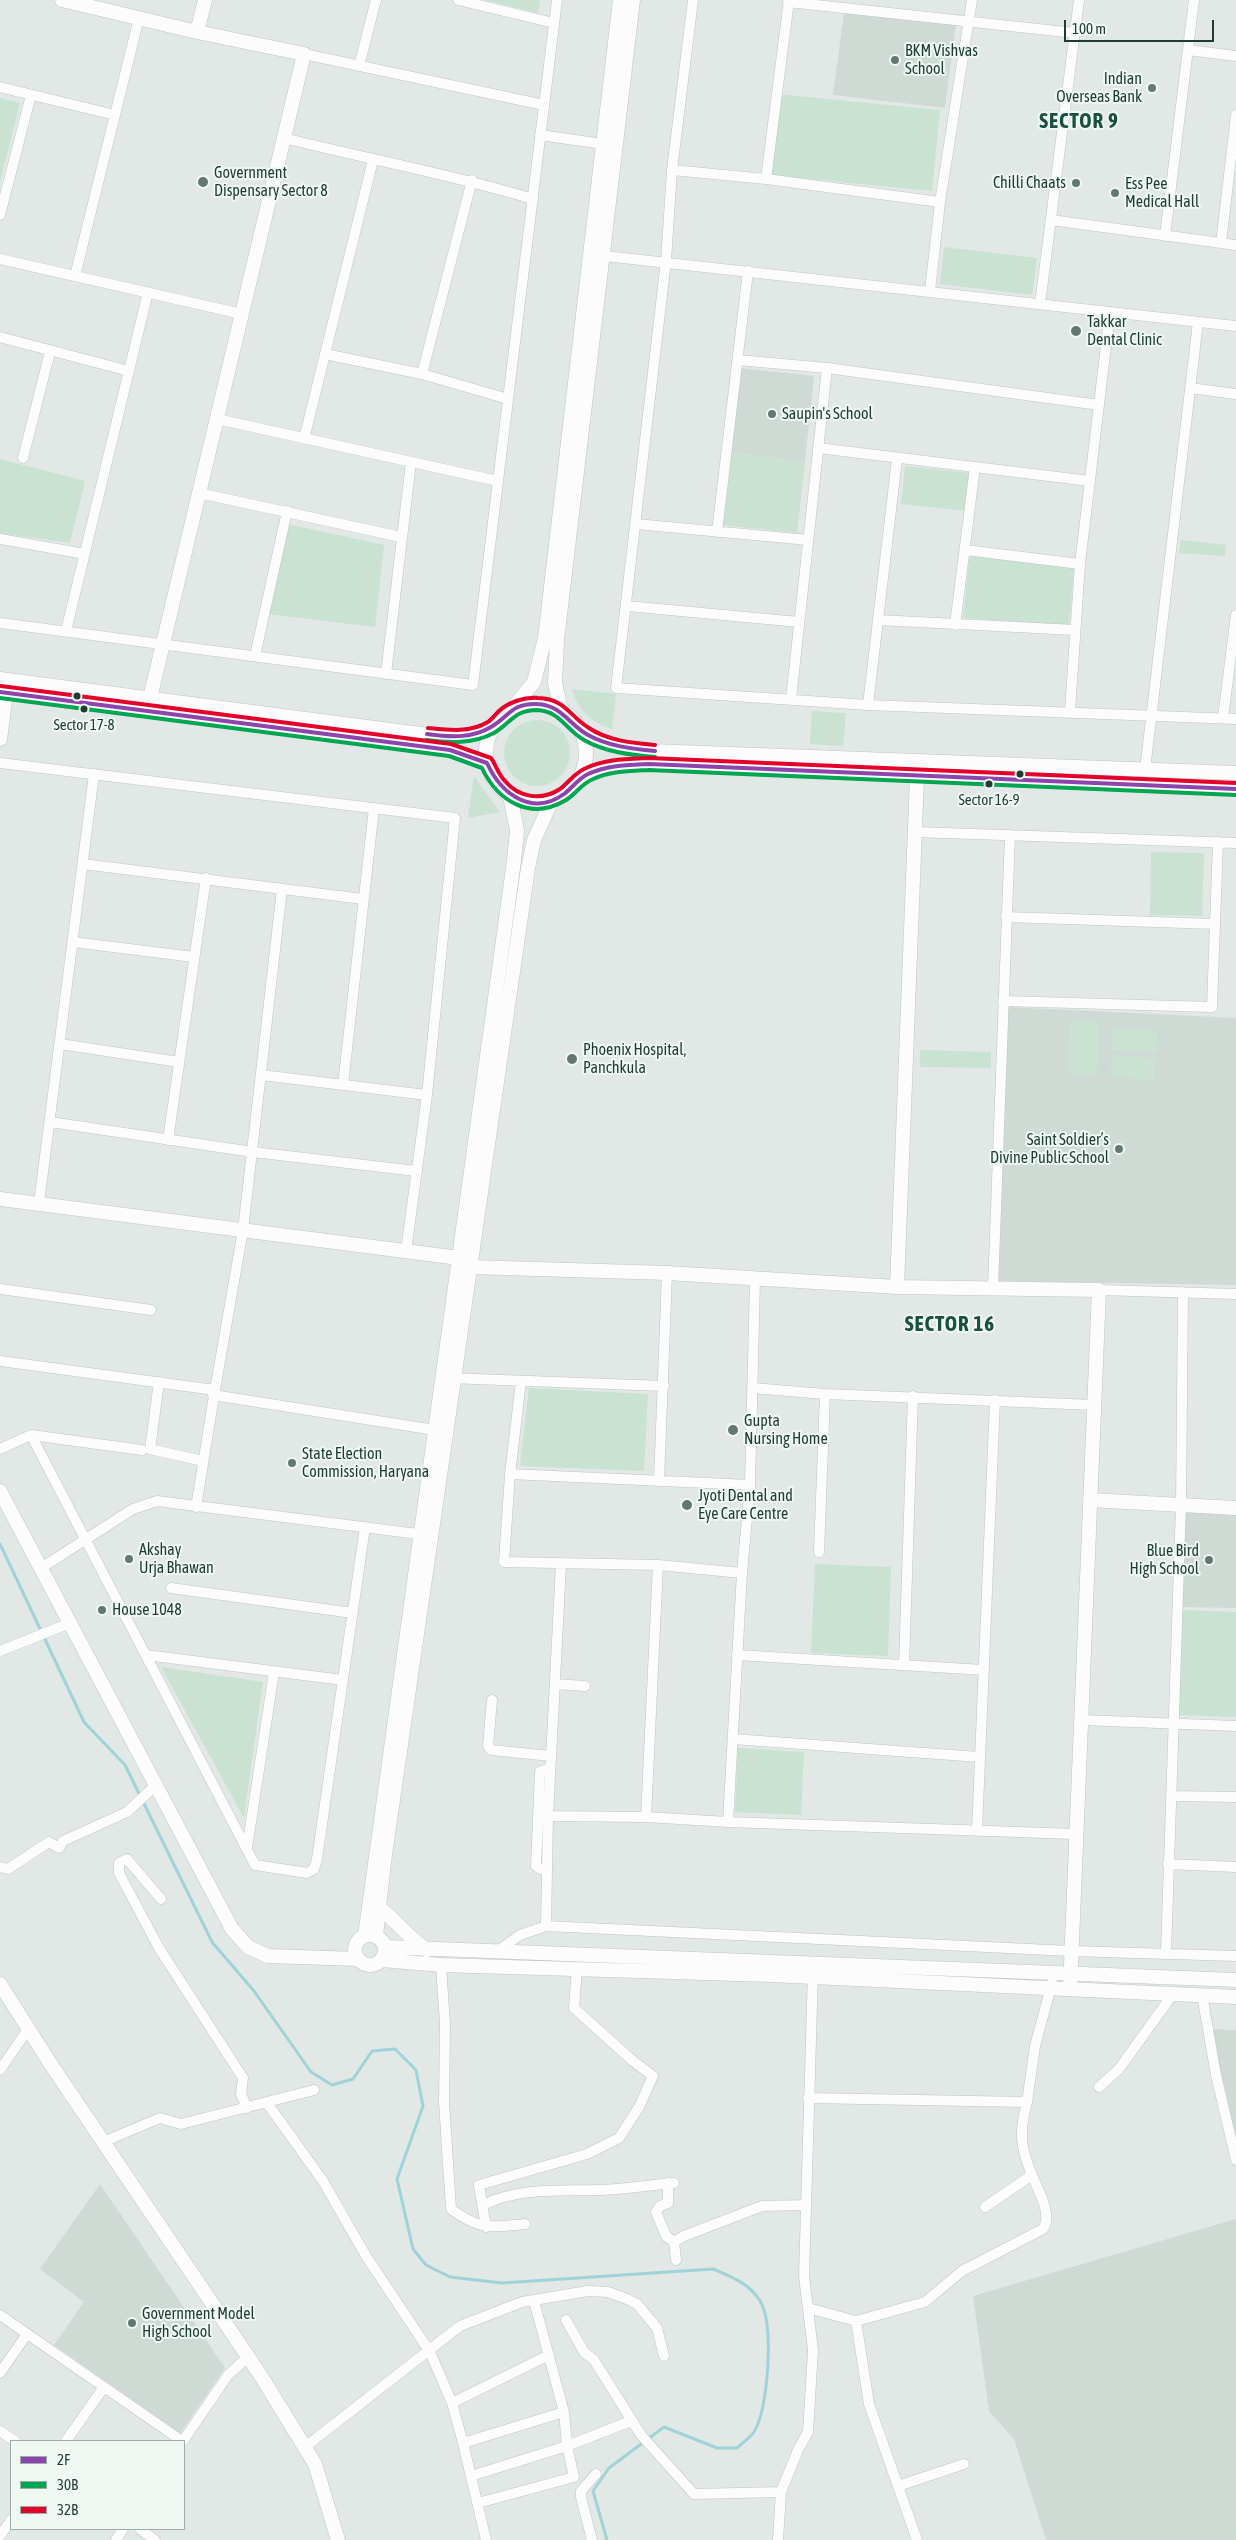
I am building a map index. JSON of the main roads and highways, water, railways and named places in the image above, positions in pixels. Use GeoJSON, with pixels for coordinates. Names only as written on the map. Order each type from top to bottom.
{"type":"FeatureCollection","features":[{"type":"Feature","properties":{"kind":"waterway"},"geometry":{"type":"LineString","coordinates":[[0,1544],[84,1722],[125,1765],[212,1942],[254,1991],[311,2072],[332,2085],[353,2079],[372,2051],[395,2049],[416,2070],[423,2106],[397,2179],[413,2249],[426,2265],[450,2277],[502,2283],[713,2269],[742,2283],[759,2299],[766,2319],[768,2352],[766,2389],[759,2421],[754,2432],[737,2448],[717,2448],[664,2427],[609,2468],[593,2491],[607,2540]]}},
{"type":"Feature","properties":{"kind":"place","name":"BKM Vishvas School"},"geometry":{"type":"Point","coordinates":[895,60]}},
{"type":"Feature","properties":{"kind":"place","name":"Indian Overseas Bank"},"geometry":{"type":"Point","coordinates":[1152,88]}},
{"type":"Feature","properties":{"kind":"place","name":"Government Dispensary Sector 8"},"geometry":{"type":"Point","coordinates":[203,182]}},
{"type":"Feature","properties":{"kind":"place","name":"Chilli Chaats"},"geometry":{"type":"Point","coordinates":[1076,183]}},
{"type":"Feature","properties":{"kind":"place","name":"Ess Pee Medical Hall"},"geometry":{"type":"Point","coordinates":[1115,193]}},
{"type":"Feature","properties":{"kind":"place","name":"Takkar Dental Clinic"},"geometry":{"type":"Point","coordinates":[1076,331]}},
{"type":"Feature","properties":{"kind":"place","name":"Saupin's School"},"geometry":{"type":"Point","coordinates":[772,414]}},
{"type":"Feature","properties":{"kind":"place","name":"Sector 17-8"},"geometry":{"type":"Point","coordinates":[84,709]}},
{"type":"Feature","properties":{"kind":"place","name":"Sector 16-9"},"geometry":{"type":"Point","coordinates":[989,784]}},
{"type":"Feature","properties":{"kind":"place","name":"Phoenix Hospital, Panchkula"},"geometry":{"type":"Point","coordinates":[572,1059]}},
{"type":"Feature","properties":{"kind":"place","name":"Saint Soldier’s Divine Public School"},"geometry":{"type":"Point","coordinates":[1119,1149]}},
{"type":"Feature","properties":{"kind":"place","name":"Gupta Nursing Home"},"geometry":{"type":"Point","coordinates":[733,1430]}},
{"type":"Feature","properties":{"kind":"place","name":"State Election Commission, Haryana"},"geometry":{"type":"Point","coordinates":[292,1463]}},
{"type":"Feature","properties":{"kind":"place","name":"Jyoti Dental and Eye Care Centre"},"geometry":{"type":"Point","coordinates":[687,1505]}},
{"type":"Feature","properties":{"kind":"place","name":"Akshay Urja Bhawan"},"geometry":{"type":"Point","coordinates":[129,1559]}},
{"type":"Feature","properties":{"kind":"place","name":"Blue Bird High School"},"geometry":{"type":"Point","coordinates":[1209,1560]}},
{"type":"Feature","properties":{"kind":"place","name":"House 1048"},"geometry":{"type":"Point","coordinates":[102,1610]}},
{"type":"Feature","properties":{"kind":"place","name":"Government Model High School"},"geometry":{"type":"Point","coordinates":[132,2323]}},
{"type":"Feature","properties":{"kind":"district","name":"SECTOR 9"},"geometry":{"type":"Point","coordinates":[1079,121]}},
{"type":"Feature","properties":{"kind":"district","name":"SECTOR 16"},"geometry":{"type":"Point","coordinates":[950,1324]}}]}
